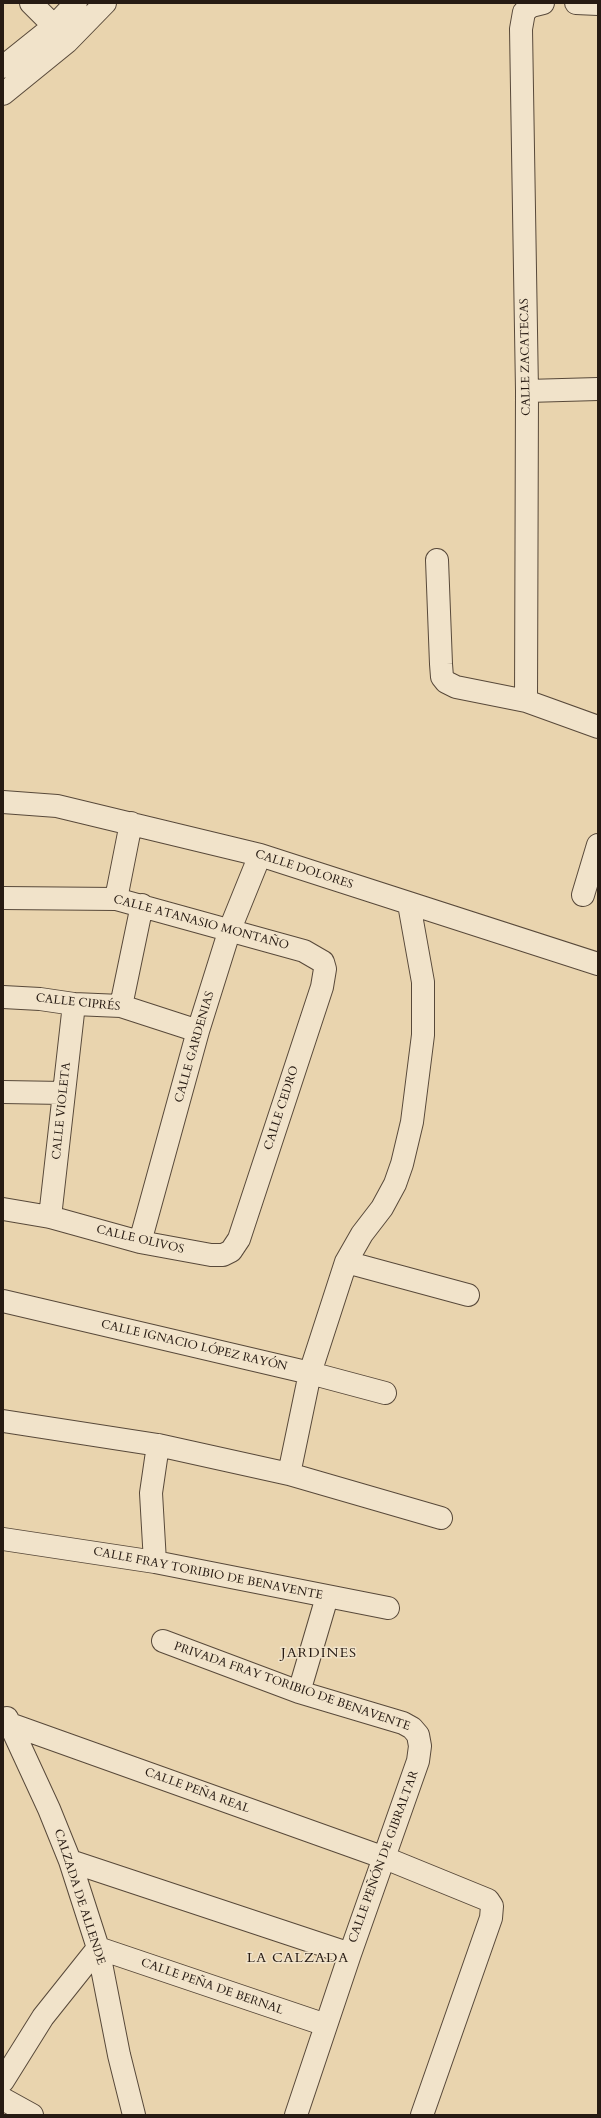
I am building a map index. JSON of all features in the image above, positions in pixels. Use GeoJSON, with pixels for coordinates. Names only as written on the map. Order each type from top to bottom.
{"type":"FeatureCollection","features":[{"type":"Feature","properties":{"kind":"street"},"geometry":{"type":"LineString","coordinates":[[30,3],[54,26]]}},
{"type":"Feature","properties":{"kind":"street"},"geometry":{"type":"LineString","coordinates":[[3,67],[54,26],[76,3]]}},
{"type":"Feature","properties":{"kind":"street"},"geometry":{"type":"LineString","coordinates":[[3,94],[67,42],[105,3]]}},
{"type":"Feature","properties":{"kind":"street"},"geometry":{"type":"LineString","coordinates":[[576,3],[598,4]]}},
{"type":"Feature","properties":{"kind":"street","name":"CALLE ZACATECAS"},"geometry":{"type":"LineString","coordinates":[[526,702],[527,391],[521,29],[534,8]]}},
{"type":"Feature","properties":{"kind":"street"},"geometry":{"type":"LineString","coordinates":[[527,391],[598,389]]}},
{"type":"Feature","properties":{"kind":"street"},"geometry":{"type":"LineString","coordinates":[[437,560],[441,664],[444,679],[456,687],[526,702],[598,728]]}},
{"type":"Feature","properties":{"kind":"street","name":"CALLE DOLORES"},"geometry":{"type":"LineString","coordinates":[[3,802],[57,806],[260,855],[598,964]]}},
{"type":"Feature","properties":{"kind":"street"},"geometry":{"type":"LineString","coordinates":[[116,899],[131,823]]}},
{"type":"Feature","properties":{"kind":"street"},"geometry":{"type":"LineString","coordinates":[[583,895],[598,845]]}},
{"type":"Feature","properties":{"kind":"street","name":"CALLE GARDENIAS"},"geometry":{"type":"LineString","coordinates":[[140,1242],[198,1031],[230,929],[260,855]]}},
{"type":"Feature","properties":{"kind":"street","name":"CALLE ATANASIO MONTAÑO"},"geometry":{"type":"LineString","coordinates":[[3,898],[116,899],[230,929],[304,951],[323,962]]}},
{"type":"Feature","properties":{"kind":"street"},"geometry":{"type":"LineString","coordinates":[[289,1474],[310,1373],[346,1262],[362,1234],[382,1208],[395,1184],[402,1164],[412,1122],[423,1035],[423,982],[409,904]]}},
{"type":"Feature","properties":{"kind":"street"},"geometry":{"type":"LineString","coordinates":[[121,1006],[142,905]]}},
{"type":"Feature","properties":{"kind":"street","name":"CALLE CEDRO"},"geometry":{"type":"LineString","coordinates":[[231,1251],[239,1239],[322,987],[326,969],[323,962]]}},
{"type":"Feature","properties":{"kind":"street","name":"CALLE CIPRÉS"},"geometry":{"type":"LineString","coordinates":[[3,997],[40,999],[74,1004],[121,1006],[198,1031]]}},
{"type":"Feature","properties":{"kind":"street","name":"CALLE VIOLETA"},"geometry":{"type":"LineString","coordinates":[[50,1217],[74,1004]]}},
{"type":"Feature","properties":{"kind":"street"},"geometry":{"type":"LineString","coordinates":[[3,1092],[64,1093]]}},
{"type":"Feature","properties":{"kind":"street","name":"CALLE OLIVOS"},"geometry":{"type":"LineString","coordinates":[[3,1209],[50,1217],[140,1242],[212,1255],[223,1255],[231,1251]]}},
{"type":"Feature","properties":{"kind":"street"},"geometry":{"type":"LineString","coordinates":[[346,1262],[468,1295]]}},
{"type":"Feature","properties":{"kind":"street","name":"CALLE IGNACIO LÓPEZ RAYÓN"},"geometry":{"type":"LineString","coordinates":[[3,1301],[310,1373],[385,1393]]}},
{"type":"Feature","properties":{"kind":"street"},"geometry":{"type":"LineString","coordinates":[[3,1420],[158,1445],[289,1474],[441,1518]]}},
{"type":"Feature","properties":{"kind":"street"},"geometry":{"type":"LineString","coordinates":[[155,1562],[151,1494],[158,1445]]}},
{"type":"Feature","properties":{"kind":"street","name":"CALLE FRAY TORIBIO DE BENAVENTE"},"geometry":{"type":"LineString","coordinates":[[3,1539],[155,1562],[388,1608]]}},
{"type":"Feature","properties":{"kind":"street"},"geometry":{"type":"LineString","coordinates":[[299,1692],[327,1597]]}},
{"type":"Feature","properties":{"kind":"street","name":"PRIVADA FRAY TORIBIO DE BENAVENTE"},"geometry":{"type":"LineString","coordinates":[[163,1641],[299,1692],[403,1723],[412,1728],[418,1735]]}},
{"type":"Feature","properties":{"kind":"street","name":"CALLE PEÑA REAL"},"geometry":{"type":"LineString","coordinates":[[7,1718],[385,1858],[488,1900],[492,1906],[491,1918],[422,2115]]}},
{"type":"Feature","properties":{"kind":"street","name":"CALZADA DE ALLENDE"},"geometry":{"type":"LineString","coordinates":[[7,1718],[49,1809],[70,1861],[98,1948],[134,2115]]}},
{"type":"Feature","properties":{"kind":"street","name":"CALLE PEÑÓN DE GIBRALTAR"},"geometry":{"type":"LineString","coordinates":[[296,2115],[350,1954],[418,1761],[420,1746],[418,1735]]}},
{"type":"Feature","properties":{"kind":"street"},"geometry":{"type":"LineString","coordinates":[[70,1861],[350,1954]]}},
{"type":"Feature","properties":{"kind":"street"},"geometry":{"type":"LineString","coordinates":[[3,2080],[43,2017],[98,1948]]}},
{"type":"Feature","properties":{"kind":"street","name":"CALLE PEÑA DE BERNAL"},"geometry":{"type":"LineString","coordinates":[[98,1948],[326,2025]]}},
{"type":"Feature","properties":{"kind":"street"},"geometry":{"type":"LineString","coordinates":[[3,2098],[32,2115]]}},
{"type":"Feature","properties":{"kind":"district","name":"JARDINES"},"geometry":{"type":"Point","coordinates":[319,1654]}},
{"type":"Feature","properties":{"kind":"district","name":"LA CALZADA"},"geometry":{"type":"Point","coordinates":[298,1959]}}]}
